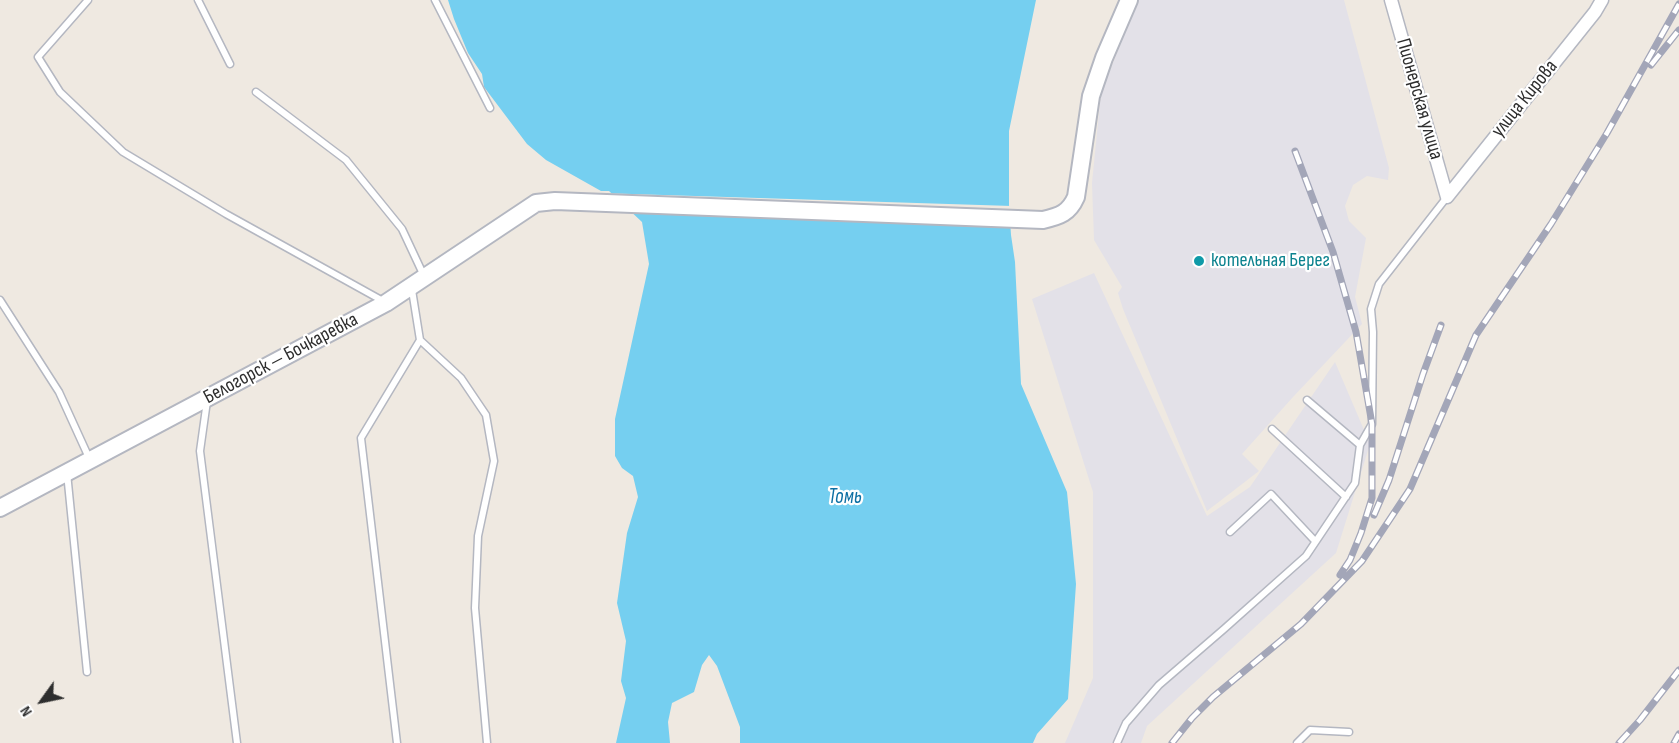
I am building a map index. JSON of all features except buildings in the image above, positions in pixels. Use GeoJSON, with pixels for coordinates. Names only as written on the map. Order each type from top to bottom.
{"type":"FeatureCollection","features":[{"type":"Feature","properties":{"kind":"main road","name":"Белогорск — Бочкаревка"},"geometry":{"type":"LineString","coordinates":[[0,508],[386,303],[536,203],[555,201],[1043,220],[1058,217],[1071,207],[1076,197],[1091,96],[1104,58],[1129,0]]}},
{"type":"Feature","properties":{"kind":"street","name":"Пионерская улица"},"geometry":{"type":"LineString","coordinates":[[1391,0],[1447,197]]}},
{"type":"Feature","properties":{"kind":"street","name":"улица Кирова"},"geometry":{"type":"LineString","coordinates":[[1447,197],[1595,12],[1602,0]]}},
{"type":"Feature","properties":{"kind":"lane"},"geometry":{"type":"LineString","coordinates":[[88,0],[38,57],[60,92],[123,152],[226,214],[386,303]]}},
{"type":"Feature","properties":{"kind":"lane"},"geometry":{"type":"LineString","coordinates":[[198,0],[230,64]]}},
{"type":"Feature","properties":{"kind":"lane"},"geometry":{"type":"LineString","coordinates":[[435,0],[490,108]]}},
{"type":"Feature","properties":{"kind":"lane"},"geometry":{"type":"LineString","coordinates":[[256,92],[346,160],[402,229],[418,282],[420,340],[361,438],[397,743]]}},
{"type":"Feature","properties":{"kind":"lane"},"geometry":{"type":"LineString","coordinates":[[1117,743],[1126,723],[1159,685],[1306,556],[1355,483],[1360,445],[1372,424],[1371,309],[1379,284],[1447,197]]}},
{"type":"Feature","properties":{"kind":"lane"},"geometry":{"type":"LineString","coordinates":[[0,300],[59,392],[90,461]]}},
{"type":"Feature","properties":{"kind":"lane"},"geometry":{"type":"LineString","coordinates":[[420,340],[461,378],[486,415],[494,461],[478,536],[476,608],[487,743]]}},
{"type":"Feature","properties":{"kind":"lane"},"geometry":{"type":"LineString","coordinates":[[207,398],[200,451],[237,743]]}},
{"type":"Feature","properties":{"kind":"lane"},"geometry":{"type":"LineString","coordinates":[[1307,400],[1360,445]]}},
{"type":"Feature","properties":{"kind":"lane"},"geometry":{"type":"LineString","coordinates":[[1272,429],[1346,497]]}},
{"type":"Feature","properties":{"kind":"lane"},"geometry":{"type":"LineString","coordinates":[[67,473],[87,672]]}},
{"type":"Feature","properties":{"kind":"lane"},"geometry":{"type":"LineString","coordinates":[[1230,532],[1270,494],[1316,541]]}},
{"type":"Feature","properties":{"kind":"lane"},"geometry":{"type":"LineString","coordinates":[[1297,743],[1310,730],[1349,732]]}},
{"type":"Feature","properties":{"kind":"shaded area"},"geometry":{"type":"Polygon","coordinates":[[[1138,0],[1344,0],[1389,168],[1388,180],[1367,176],[1353,185],[1345,206],[1349,221],[1366,238],[1355,297],[1362,324],[1242,454],[1259,471],[1207,511],[1123,309],[1118,293],[1122,287],[1094,240],[1092,183],[1101,93],[1138,0]]]}},
{"type":"Feature","properties":{"kind":"shaded area"},"geometry":{"type":"Polygon","coordinates":[[[1094,273],[1207,516],[1250,487],[1335,362],[1370,444],[1336,553],[1147,726],[1141,743],[1065,743],[1093,678],[1093,492],[1032,299],[1094,273]]]}},
{"type":"Feature","properties":{"kind":"water","name":"Томь"},"geometry":{"type":"Polygon","coordinates":[[[448,0],[1036,0],[1009,131],[1009,205],[1015,262],[1021,384],[1067,492],[1076,584],[1068,699],[1037,734],[1033,743],[740,743],[740,727],[717,666],[709,655],[702,665],[694,692],[672,703],[668,722],[670,743],[616,743],[626,698],[621,681],[626,641],[617,603],[627,533],[638,497],[633,476],[622,468],[615,456],[615,419],[649,264],[642,222],[609,191],[601,191],[546,160],[527,144],[484,87],[482,74],[468,53],[448,0]]]}},
{"type":"Feature","properties":{"kind":"pier"},"geometry":{"type":"Polygon","coordinates":[[[600,193],[1012,206],[1013,224],[628,212],[608,194],[600,193]]]}},
{"type":"Feature","properties":{"kind":"railway"},"geometry":{"type":"LineString","coordinates":[[1172,743],[1213,697],[1301,624],[1362,561],[1410,489],[1476,335],[1551,224],[1607,133],[1679,4]]}},
{"type":"Feature","properties":{"kind":"railway"},"geometry":{"type":"LineString","coordinates":[[1651,65],[1679,30]]}},
{"type":"Feature","properties":{"kind":"railway"},"geometry":{"type":"LineString","coordinates":[[1295,151],[1333,252],[1356,332],[1372,424],[1372,498],[1350,560],[1340,575]]}},
{"type":"Feature","properties":{"kind":"railway"},"geometry":{"type":"LineString","coordinates":[[1374,515],[1389,480],[1441,325]]}},
{"type":"Feature","properties":{"kind":"railway"},"geometry":{"type":"LineString","coordinates":[[1619,743],[1679,670]]}},
{"type":"Feature","properties":{"kind":"railway"},"geometry":{"type":"LineString","coordinates":[[1674,743],[1679,734]]}},
{"type":"Feature","properties":{"kind":"place","name":"котельная Берег"},"geometry":{"type":"Point","coordinates":[1199,261]}}]}
